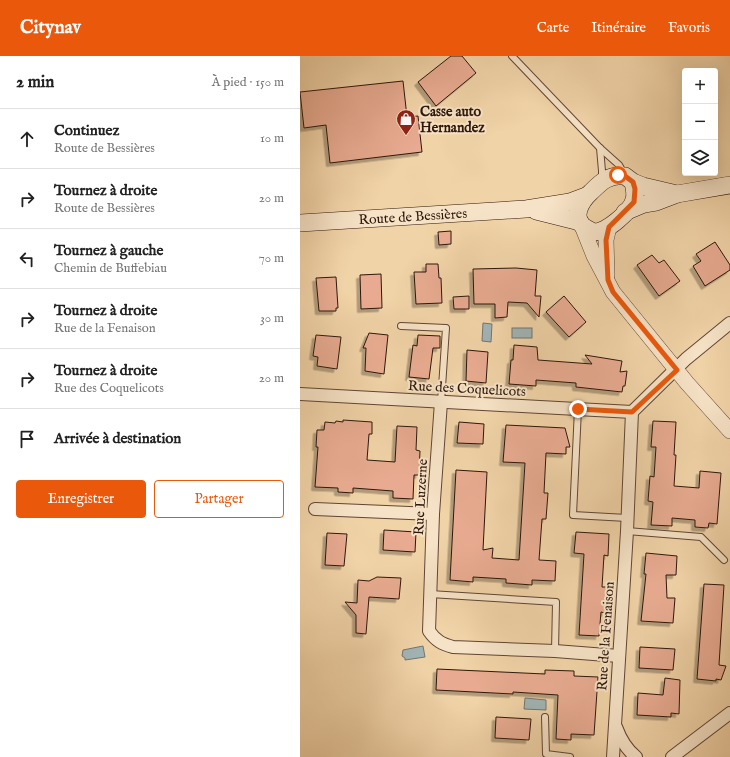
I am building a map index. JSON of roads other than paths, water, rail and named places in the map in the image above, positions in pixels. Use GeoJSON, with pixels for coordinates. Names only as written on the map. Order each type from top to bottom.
{"type":"FeatureCollection","features":[{"type":"Feature","properties":{"kind":"main road","name":"Route de Bessières"},"geometry":{"type":"LineString","coordinates":[[581,224],[578,209],[581,202],[601,182],[613,176],[629,179],[677,194]]}},
{"type":"Feature","properties":{"kind":"main road","name":"Route de Bessières"},"geometry":{"type":"LineString","coordinates":[[526,209],[581,224],[594,232],[609,227],[634,202],[635,189],[629,179]]}},
{"type":"Feature","properties":{"kind":"main road","name":"Route de Bessières"},"geometry":{"type":"LineString","coordinates":[[625,212],[644,204],[656,202],[677,194],[730,185]]}},
{"type":"Feature","properties":{"kind":"main road","name":"Route de Bessières"},"geometry":{"type":"LineString","coordinates":[[300,223],[526,209],[570,202],[586,196]]}},
{"type":"Feature","properties":{"kind":"street"},"geometry":{"type":"LineString","coordinates":[[581,224],[594,256],[613,292],[677,370],[730,431]]}},
{"type":"Feature","properties":{"kind":"street"},"geometry":{"type":"LineString","coordinates":[[608,280],[606,240],[609,227]]}},
{"type":"Feature","properties":{"kind":"street"},"geometry":{"type":"LineString","coordinates":[[632,412],[677,370],[686,359],[730,323]]}},
{"type":"Feature","properties":{"kind":"street","name":"Rue des Coquelicots"},"geometry":{"type":"LineString","coordinates":[[300,394],[632,412]]}},
{"type":"Feature","properties":{"kind":"street","name":"Rue Luzerne"},"geometry":{"type":"LineString","coordinates":[[441,402],[430,594],[429,631],[434,639],[443,645],[453,647],[618,656]]}},
{"type":"Feature","properties":{"kind":"street","name":"Rue de la Fenaison"},"geometry":{"type":"LineString","coordinates":[[613,757],[618,656],[627,531],[632,412]]}},
{"type":"Feature","properties":{"kind":"street"},"geometry":{"type":"LineString","coordinates":[[315,509],[434,514]]}},
{"type":"Feature","properties":{"kind":"street"},"geometry":{"type":"LineString","coordinates":[[672,757],[730,712]]}},
{"type":"Feature","properties":{"kind":"street"},"geometry":{"type":"LineString","coordinates":[[615,724],[620,737],[627,748],[636,757]]}},
{"type":"Feature","properties":{"kind":"lane"},"geometry":{"type":"LineString","coordinates":[[512,56],[600,148],[619,165],[629,179]]}},
{"type":"Feature","properties":{"kind":"lane"},"geometry":{"type":"LineString","coordinates":[[600,148],[602,171],[601,182]]}},
{"type":"Feature","properties":{"kind":"lane"},"geometry":{"type":"LineString","coordinates":[[401,326],[446,328],[441,402]]}},
{"type":"Feature","properties":{"kind":"lane"},"geometry":{"type":"LineString","coordinates":[[578,409],[573,515],[627,518]]}},
{"type":"Feature","properties":{"kind":"lane"},"geometry":{"type":"LineString","coordinates":[[627,531],[701,538],[724,560]]}},
{"type":"Feature","properties":{"kind":"lane"},"geometry":{"type":"LineString","coordinates":[[430,594],[556,602],[555,652]]}},
{"type":"Feature","properties":{"kind":"lane"},"geometry":{"type":"LineString","coordinates":[[545,717],[546,754],[570,757]]}},
{"type":"Feature","properties":{"kind":"place","name":"Casse auto Hernandez"},"geometry":{"type":"Point","coordinates":[406,136]}}]}
